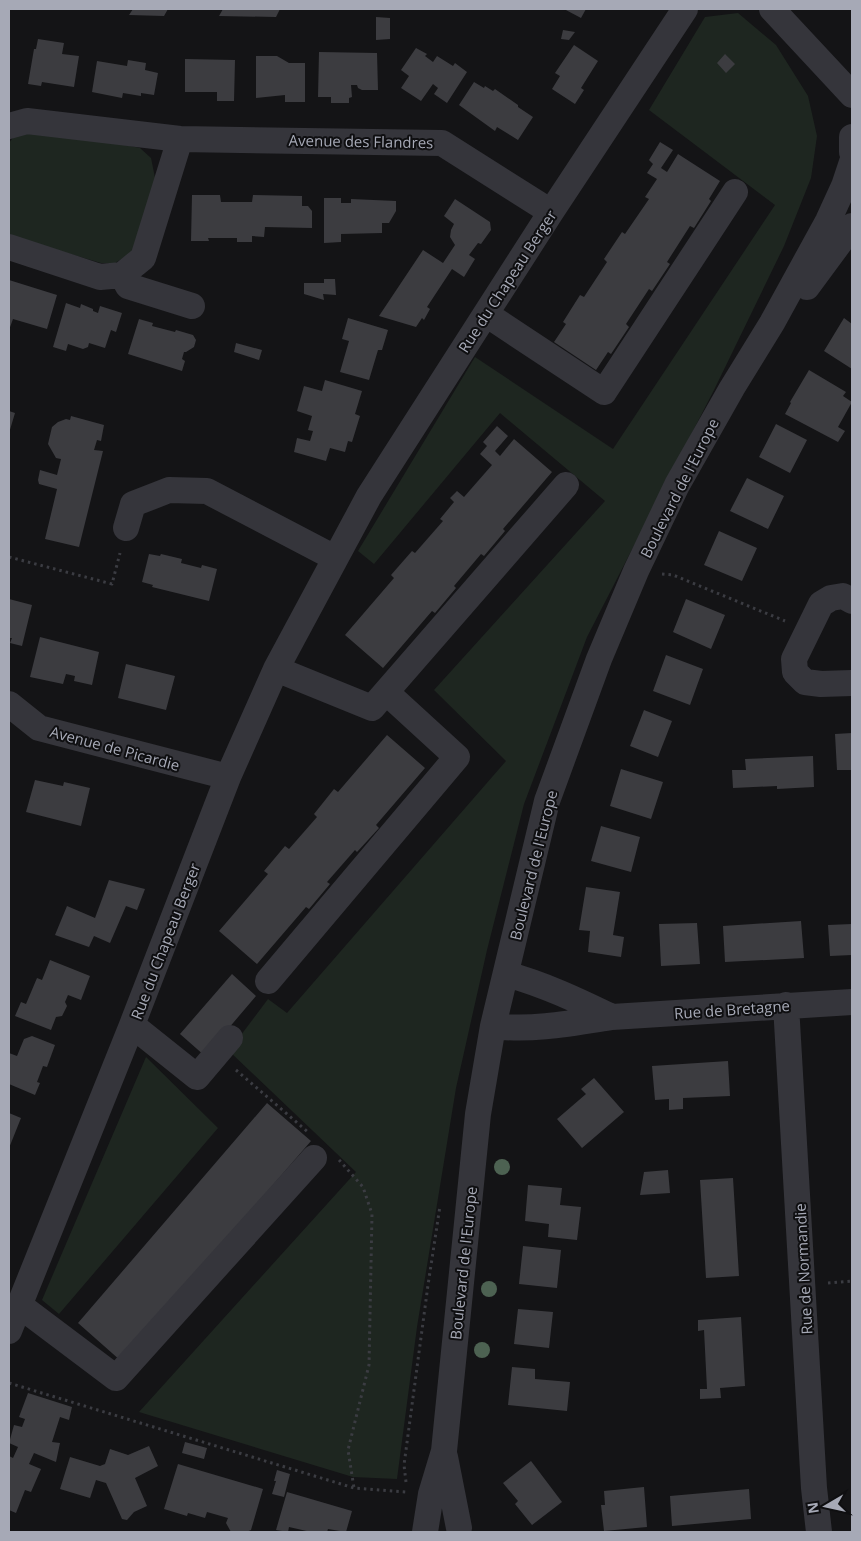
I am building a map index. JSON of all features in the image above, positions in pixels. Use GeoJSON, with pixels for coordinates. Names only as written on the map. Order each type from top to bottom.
{"type":"FeatureCollection","features":[{"type":"Feature","properties":{"kind":"street","name":"Rue du Chapeau Berger"},"geometry":{"type":"LineString","coordinates":[[9,1330],[132,1025],[228,777],[276,669],[369,496],[551,212],[685,9]]}},
{"type":"Feature","properties":{"kind":"street"},"geometry":{"type":"LineString","coordinates":[[772,9],[852,94]]}},
{"type":"Feature","properties":{"kind":"street","name":"Avenue des Flandres"},"geometry":{"type":"LineString","coordinates":[[9,126],[27,121],[180,139],[442,143],[551,212]]}},
{"type":"Feature","properties":{"kind":"street"},"geometry":{"type":"LineString","coordinates":[[852,137],[852,152]]}},
{"type":"Feature","properties":{"kind":"street"},"geometry":{"type":"LineString","coordinates":[[9,247],[100,277],[122,275],[144,258],[180,139]]}},
{"type":"Feature","properties":{"kind":"street","name":"Boulevard de l'Europe"},"geometry":{"type":"LineString","coordinates":[[425,1532],[431,1494],[444,1451],[478,1114],[493,1026],[548,801],[599,660],[636,571],[677,485],[732,388],[772,323],[828,221],[844,186],[852,162]]}},
{"type":"Feature","properties":{"kind":"street"},"geometry":{"type":"LineString","coordinates":[[486,314],[604,392],[735,192]]}},
{"type":"Feature","properties":{"kind":"street","name":"Boulevard de l'Europe"},"geometry":{"type":"LineString","coordinates":[[772,323],[799,297],[852,226]]}},
{"type":"Feature","properties":{"kind":"street"},"geometry":{"type":"LineString","coordinates":[[122,275],[128,286],[192,306]]}},
{"type":"Feature","properties":{"kind":"street"},"geometry":{"type":"LineString","coordinates":[[276,669],[372,708],[566,485]]}},
{"type":"Feature","properties":{"kind":"street"},"geometry":{"type":"LineString","coordinates":[[126,528],[133,504],[169,490],[207,491],[335,558]]}},
{"type":"Feature","properties":{"kind":"street"},"geometry":{"type":"LineString","coordinates":[[852,601],[843,596],[831,598],[821,604],[794,659],[795,672],[805,682],[821,684],[852,683]]}},
{"type":"Feature","properties":{"kind":"street"},"geometry":{"type":"LineString","coordinates":[[268,981],[457,757],[386,692]]}},
{"type":"Feature","properties":{"kind":"street","name":"Avenue de Picardie"},"geometry":{"type":"LineString","coordinates":[[9,704],[39,728],[228,777]]}},
{"type":"Feature","properties":{"kind":"street","name":"Rue de Bretagne"},"geometry":{"type":"LineString","coordinates":[[506,974],[569,997],[612,1017]]}},
{"type":"Feature","properties":{"kind":"street","name":"Rue de Bretagne"},"geometry":{"type":"LineString","coordinates":[[493,1026],[510,1029],[612,1017],[852,1002]]}},
{"type":"Feature","properties":{"kind":"street","name":"Rue de Normandie"},"geometry":{"type":"LineString","coordinates":[[786,1005],[814,1488],[819,1532]]}},
{"type":"Feature","properties":{"kind":"street"},"geometry":{"type":"LineString","coordinates":[[132,1025],[197,1077],[223,1046]]}},
{"type":"Feature","properties":{"kind":"street"},"geometry":{"type":"LineString","coordinates":[[19,1305],[116,1378],[319,1152]]}},
{"type":"Feature","properties":{"kind":"street","name":"Boulevard de l'Europe"},"geometry":{"type":"LineString","coordinates":[[444,1451],[463,1530]]}},
{"type":"Feature","properties":{"kind":"street"},"geometry":{"type":"LineString","coordinates":[[425,1532],[442,1526],[463,1530]]}},
{"type":"Feature","properties":{"kind":"path"},"geometry":{"type":"LineString","coordinates":[[9,557],[112,584],[126,528]]}},
{"type":"Feature","properties":{"kind":"path"},"geometry":{"type":"LineString","coordinates":[[636,571],[673,575],[790,623]]}},
{"type":"Feature","properties":{"kind":"path"},"geometry":{"type":"LineString","coordinates":[[223,1046],[319,1152],[340,1162],[363,1187],[372,1214],[369,1365],[348,1450],[354,1488]]}},
{"type":"Feature","properties":{"kind":"path"},"geometry":{"type":"LineString","coordinates":[[9,1383],[354,1488],[410,1493],[404,1465],[441,1199]]}},
{"type":"Feature","properties":{"kind":"shaded area"},"geometry":{"type":"Polygon","coordinates":[[[738,13],[776,45],[808,96],[817,136],[811,178],[784,246],[714,390],[587,637],[524,804],[487,950],[456,1088],[417,1327],[397,1479],[353,1477],[139,1412],[356,1172],[229,1051],[268,999],[287,1013],[506,761],[434,690],[605,501],[500,413],[374,564],[358,551],[475,357],[613,449],[775,205],[649,110],[705,17],[738,13]]]}},
{"type":"Feature","properties":{"kind":"shaded area"},"geometry":{"type":"Polygon","coordinates":[[[38,127],[140,148],[151,158],[155,178],[133,252],[115,263],[101,263],[9,236],[9,143],[17,132],[38,127]]]}},
{"type":"Feature","properties":{"kind":"shaded area"},"geometry":{"type":"Polygon","coordinates":[[[146,1057],[218,1128],[59,1314],[42,1300],[146,1057]]]}},
{"type":"Feature","properties":{"kind":"building"},"geometry":{"type":"Polygon","coordinates":[[[133,9],[168,9],[164,16],[129,15],[133,9]]]}},
{"type":"Feature","properties":{"kind":"building"},"geometry":{"type":"Polygon","coordinates":[[[223,9],[280,9],[276,17],[219,16],[223,9]]]}},
{"type":"Feature","properties":{"kind":"building"},"geometry":{"type":"Polygon","coordinates":[[[564,9],[586,9],[581,18],[564,9]]]}},
{"type":"Feature","properties":{"kind":"building"},"geometry":{"type":"Polygon","coordinates":[[[376,17],[390,18],[390,39],[376,40],[376,17]]]}},
{"type":"Feature","properties":{"kind":"building"},"geometry":{"type":"Polygon","coordinates":[[[563,30],[575,32],[569,40],[561,39],[563,30]]]}},
{"type":"Feature","properties":{"kind":"building"},"geometry":{"type":"Polygon","coordinates":[[[38,39],[64,43],[62,54],[79,56],[74,87],[42,82],[41,86],[28,84],[34,49],[36,49],[38,39]]]}},
{"type":"Feature","properties":{"kind":"building"},"geometry":{"type":"Polygon","coordinates":[[[574,45],[598,61],[581,88],[584,90],[575,104],[552,89],[560,76],[555,73],[574,45]]]}},
{"type":"Feature","properties":{"kind":"building"},"geometry":{"type":"Polygon","coordinates":[[[416,48],[427,54],[425,56],[433,62],[437,56],[453,66],[455,63],[467,72],[447,103],[434,94],[438,88],[433,84],[421,101],[401,88],[409,76],[401,70],[416,48]]]}},
{"type":"Feature","properties":{"kind":"building"},"geometry":{"type":"Polygon","coordinates":[[[319,52],[377,53],[378,90],[362,90],[357,85],[351,85],[352,97],[349,98],[349,103],[331,103],[331,97],[318,97],[319,52]]]}},
{"type":"Feature","properties":{"kind":"building"},"geometry":{"type":"Polygon","coordinates":[[[725,54],[735,64],[726,73],[717,63],[725,54]]]}},
{"type":"Feature","properties":{"kind":"building"},"geometry":{"type":"Polygon","coordinates":[[[256,56],[277,56],[289,63],[305,63],[305,102],[285,102],[285,95],[256,98],[256,56]]]}},
{"type":"Feature","properties":{"kind":"building"},"geometry":{"type":"Polygon","coordinates":[[[185,59],[235,60],[234,101],[217,101],[217,92],[185,92],[185,59]]]}},
{"type":"Feature","properties":{"kind":"building"},"geometry":{"type":"Polygon","coordinates":[[[128,60],[146,63],[145,70],[158,73],[154,95],[141,93],[141,96],[123,93],[122,98],[92,92],[97,61],[127,66],[128,60]]]}},
{"type":"Feature","properties":{"kind":"building"},"geometry":{"type":"Polygon","coordinates":[[[474,82],[493,91],[495,89],[533,117],[518,140],[497,127],[495,131],[459,105],[474,82]]]}},
{"type":"Feature","properties":{"kind":"building"},"geometry":{"type":"Polygon","coordinates":[[[660,142],[673,150],[661,168],[667,172],[678,154],[720,181],[709,199],[711,201],[694,228],[690,226],[667,262],[670,264],[652,291],[649,289],[626,324],[629,327],[611,354],[608,352],[596,370],[554,342],[566,324],[563,322],[580,295],[584,297],[607,262],[604,259],[622,232],[625,234],[649,199],[645,197],[657,179],[647,173],[653,164],[649,160],[660,142]]]}},
{"type":"Feature","properties":{"kind":"building"},"geometry":{"type":"Polygon","coordinates":[[[192,195],[220,195],[221,202],[252,202],[253,195],[302,196],[302,206],[308,206],[312,211],[312,228],[265,227],[264,237],[252,236],[252,242],[237,242],[237,238],[208,238],[209,241],[191,241],[192,195]]]}},
{"type":"Feature","properties":{"kind":"building"},"geometry":{"type":"Polygon","coordinates":[[[324,198],[341,198],[341,203],[351,203],[351,199],[396,201],[396,211],[389,223],[382,223],[382,233],[341,234],[341,242],[324,243],[324,198]]]}},
{"type":"Feature","properties":{"kind":"building"},"geometry":{"type":"Polygon","coordinates":[[[455,199],[490,222],[491,230],[481,244],[478,243],[469,255],[475,259],[464,277],[452,269],[427,307],[430,309],[424,320],[422,318],[416,327],[379,316],[423,250],[443,263],[455,245],[450,237],[454,224],[444,216],[455,199]]]}},
{"type":"Feature","properties":{"kind":"building"},"geometry":{"type":"Polygon","coordinates":[[[324,279],[335,279],[336,295],[323,294],[324,300],[304,294],[304,283],[324,283],[324,279]]]}},
{"type":"Feature","properties":{"kind":"building"},"geometry":{"type":"Polygon","coordinates":[[[9,280],[57,295],[47,329],[13,319],[9,330],[9,280]]]}},
{"type":"Feature","properties":{"kind":"building"},"geometry":{"type":"Polygon","coordinates":[[[66,303],[80,308],[81,304],[98,313],[100,306],[122,313],[116,332],[111,330],[105,348],[89,343],[88,347],[83,349],[68,344],[66,351],[53,347],[66,303]]]}},
{"type":"Feature","properties":{"kind":"building"},"geometry":{"type":"Polygon","coordinates":[[[348,318],[388,330],[382,350],[378,350],[369,380],[340,372],[349,341],[342,339],[348,318]]]}},
{"type":"Feature","properties":{"kind":"building"},"geometry":{"type":"Polygon","coordinates":[[[844,318],[852,324],[852,369],[824,351],[844,318]]]}},
{"type":"Feature","properties":{"kind":"building"},"geometry":{"type":"Polygon","coordinates":[[[139,319],[153,323],[152,326],[193,335],[196,340],[194,347],[184,352],[182,359],[185,361],[182,371],[128,354],[139,319]]]}},
{"type":"Feature","properties":{"kind":"building"},"geometry":{"type":"Polygon","coordinates":[[[236,343],[262,350],[259,360],[234,352],[236,343]]]}},
{"type":"Feature","properties":{"kind":"building"},"geometry":{"type":"Polygon","coordinates":[[[809,370],[846,392],[843,396],[852,402],[838,427],[845,431],[838,442],[785,414],[809,370]]]}},
{"type":"Feature","properties":{"kind":"building"},"geometry":{"type":"Polygon","coordinates":[[[325,380],[362,391],[355,414],[360,416],[352,442],[348,441],[345,452],[330,448],[326,461],[294,452],[297,438],[310,441],[313,431],[308,430],[312,416],[297,411],[304,386],[322,391],[325,380]]]}},
{"type":"Feature","properties":{"kind":"building"},"geometry":{"type":"Polygon","coordinates":[[[9,411],[15,413],[9,433],[9,411]]]}},
{"type":"Feature","properties":{"kind":"building"},"geometry":{"type":"Polygon","coordinates":[[[71,416],[104,425],[101,441],[97,440],[94,450],[103,451],[79,547],[45,539],[57,489],[39,484],[38,480],[40,470],[57,475],[61,459],[56,458],[48,444],[52,427],[58,422],[66,419],[70,420],[71,416]]]}},
{"type":"Feature","properties":{"kind":"building"},"geometry":{"type":"Polygon","coordinates":[[[776,424],[807,440],[790,473],[759,457],[776,424]]]}},
{"type":"Feature","properties":{"kind":"building"},"geometry":{"type":"Polygon","coordinates":[[[497,426],[508,436],[495,451],[500,456],[514,439],[552,472],[503,529],[505,531],[484,556],[481,554],[454,586],[456,588],[435,613],[432,611],[383,668],[345,635],[394,578],[391,575],[412,551],[415,553],[443,521],[440,519],[454,502],[450,498],[457,491],[464,497],[492,465],[480,454],[487,446],[483,442],[497,426]]]}},
{"type":"Feature","properties":{"kind":"building"},"geometry":{"type":"Polygon","coordinates":[[[747,478],[784,496],[768,529],[730,511],[747,478]]]}},
{"type":"Feature","properties":{"kind":"building"},"geometry":{"type":"Polygon","coordinates":[[[719,531],[757,548],[742,581],[704,565],[719,531]]]}},
{"type":"Feature","properties":{"kind":"building"},"geometry":{"type":"Polygon","coordinates":[[[149,554],[160,556],[161,554],[182,559],[181,563],[201,568],[202,565],[217,569],[209,601],[152,587],[153,585],[142,582],[149,554]]]}},
{"type":"Feature","properties":{"kind":"building"},"geometry":{"type":"Polygon","coordinates":[[[9,599],[32,605],[22,646],[10,643],[12,638],[9,638],[9,599]]]}},
{"type":"Feature","properties":{"kind":"building"},"geometry":{"type":"Polygon","coordinates":[[[686,599],[725,615],[711,649],[673,632],[686,599]]]}},
{"type":"Feature","properties":{"kind":"building"},"geometry":{"type":"Polygon","coordinates":[[[40,637],[99,652],[92,685],[74,681],[75,676],[66,674],[63,684],[30,677],[40,637]]]}},
{"type":"Feature","properties":{"kind":"building"},"geometry":{"type":"Polygon","coordinates":[[[666,655],[703,669],[690,705],[653,691],[666,655]]]}},
{"type":"Feature","properties":{"kind":"building"},"geometry":{"type":"Polygon","coordinates":[[[126,664],[175,676],[166,710],[118,698],[126,664]]]}},
{"type":"Feature","properties":{"kind":"building"},"geometry":{"type":"Polygon","coordinates":[[[644,710],[672,721],[658,757],[630,746],[644,710]]]}},
{"type":"Feature","properties":{"kind":"building"},"geometry":{"type":"Polygon","coordinates":[[[852,733],[852,770],[837,770],[835,734],[852,733]]]}},
{"type":"Feature","properties":{"kind":"building"},"geometry":{"type":"Polygon","coordinates":[[[387,735],[425,768],[376,825],[379,828],[357,852],[355,850],[327,882],[330,884],[309,909],[306,907],[257,964],[219,931],[268,874],[264,871],[285,846],[289,849],[317,817],[314,814],[334,789],[338,792],[387,735]]]}},
{"type":"Feature","properties":{"kind":"building"},"geometry":{"type":"Polygon","coordinates":[[[813,756],[814,787],[777,789],[777,786],[733,788],[732,770],[746,770],[745,759],[813,756]]]}},
{"type":"Feature","properties":{"kind":"building"},"geometry":{"type":"Polygon","coordinates":[[[621,769],[663,782],[651,819],[610,806],[621,769]]]}},
{"type":"Feature","properties":{"kind":"building"},"geometry":{"type":"Polygon","coordinates":[[[35,780],[63,786],[64,782],[90,788],[81,826],[26,812],[35,780]]]}},
{"type":"Feature","properties":{"kind":"building"},"geometry":{"type":"Polygon","coordinates":[[[601,826],[640,837],[631,872],[591,861],[601,826]]]}},
{"type":"Feature","properties":{"kind":"building"},"geometry":{"type":"Polygon","coordinates":[[[109,880],[145,889],[137,910],[126,906],[110,943],[94,936],[89,947],[55,935],[67,906],[95,918],[109,880]]]}},
{"type":"Feature","properties":{"kind":"building"},"geometry":{"type":"Polygon","coordinates":[[[586,887],[620,892],[613,935],[624,937],[621,957],[588,952],[590,931],[579,930],[586,887]]]}},
{"type":"Feature","properties":{"kind":"building"},"geometry":{"type":"Polygon","coordinates":[[[801,921],[804,958],[725,962],[723,926],[801,921]]]}},
{"type":"Feature","properties":{"kind":"building"},"geometry":{"type":"Polygon","coordinates":[[[697,923],[700,964],[661,966],[659,924],[697,923]]]}},
{"type":"Feature","properties":{"kind":"building"},"geometry":{"type":"Polygon","coordinates":[[[852,924],[852,955],[830,956],[828,925],[852,924]]]}},
{"type":"Feature","properties":{"kind":"building"},"geometry":{"type":"Polygon","coordinates":[[[50,960],[90,976],[81,1000],[68,995],[65,1002],[67,1006],[62,1016],[56,1017],[51,1030],[15,1016],[21,1002],[26,1004],[37,978],[42,980],[50,960]]]}},
{"type":"Feature","properties":{"kind":"building"},"geometry":{"type":"Polygon","coordinates":[[[232,974],[256,996],[205,1056],[180,1034],[232,974]]]}},
{"type":"Feature","properties":{"kind":"building"},"geometry":{"type":"Polygon","coordinates":[[[32,1036],[55,1045],[47,1067],[43,1066],[37,1082],[40,1083],[35,1095],[9,1084],[9,1053],[17,1056],[24,1039],[32,1036]]]}},
{"type":"Feature","properties":{"kind":"building"},"geometry":{"type":"Polygon","coordinates":[[[728,1061],[730,1096],[683,1098],[683,1109],[669,1110],[669,1099],[655,1100],[652,1066],[728,1061]]]}},
{"type":"Feature","properties":{"kind":"building"},"geometry":{"type":"Polygon","coordinates":[[[594,1078],[624,1112],[582,1148],[557,1119],[586,1094],[581,1089],[594,1078]]]}},
{"type":"Feature","properties":{"kind":"building"},"geometry":{"type":"Polygon","coordinates":[[[267,1103],[311,1141],[121,1361],[78,1323],[267,1103]]]}},
{"type":"Feature","properties":{"kind":"building"},"geometry":{"type":"Polygon","coordinates":[[[9,1113],[21,1118],[9,1148],[9,1113]]]}},
{"type":"Feature","properties":{"kind":"building"},"geometry":{"type":"Polygon","coordinates":[[[668,1170],[670,1193],[640,1195],[644,1172],[668,1170]]]}},
{"type":"Feature","properties":{"kind":"building"},"geometry":{"type":"Polygon","coordinates":[[[733,1178],[739,1276],[706,1278],[700,1180],[733,1178]]]}},
{"type":"Feature","properties":{"kind":"building"},"geometry":{"type":"Polygon","coordinates":[[[528,1185],[562,1188],[560,1205],[581,1207],[577,1240],[548,1237],[549,1224],[525,1221],[528,1185]]]}},
{"type":"Feature","properties":{"kind":"building"},"geometry":{"type":"Polygon","coordinates":[[[523,1246],[561,1250],[557,1288],[519,1284],[523,1246]]]}},
{"type":"Feature","properties":{"kind":"building"},"geometry":{"type":"Polygon","coordinates":[[[518,1309],[553,1312],[549,1348],[514,1344],[518,1309]]]}},
{"type":"Feature","properties":{"kind":"building"},"geometry":{"type":"Polygon","coordinates":[[[741,1317],[745,1386],[720,1388],[721,1398],[700,1399],[700,1389],[707,1389],[704,1330],[698,1331],[698,1320],[741,1317]]]}},
{"type":"Feature","properties":{"kind":"building"},"geometry":{"type":"Polygon","coordinates":[[[512,1367],[535,1369],[535,1379],[570,1382],[567,1411],[508,1405],[512,1367]]]}},
{"type":"Feature","properties":{"kind":"building"},"geometry":{"type":"Polygon","coordinates":[[[28,1393],[72,1407],[69,1420],[60,1417],[52,1442],[60,1443],[56,1462],[34,1453],[29,1464],[41,1469],[31,1492],[25,1490],[16,1513],[9,1510],[9,1456],[13,1458],[18,1447],[9,1443],[14,1425],[22,1427],[25,1419],[19,1417],[28,1393]]]}},
{"type":"Feature","properties":{"kind":"building"},"geometry":{"type":"Polygon","coordinates":[[[185,1442],[207,1448],[204,1459],[182,1453],[185,1442]]]}},
{"type":"Feature","properties":{"kind":"building"},"geometry":{"type":"Polygon","coordinates":[[[149,1446],[158,1466],[135,1478],[147,1506],[134,1512],[127,1520],[122,1519],[106,1483],[96,1480],[90,1498],[60,1489],[70,1457],[100,1466],[105,1464],[110,1449],[128,1455],[149,1446]]]}},
{"type":"Feature","properties":{"kind":"building"},"geometry":{"type":"Polygon","coordinates":[[[531,1461],[562,1502],[532,1525],[515,1504],[518,1501],[503,1483],[531,1461]]]}},
{"type":"Feature","properties":{"kind":"building"},"geometry":{"type":"Polygon","coordinates":[[[178,1464],[263,1489],[251,1530],[231,1532],[226,1523],[228,1518],[207,1512],[205,1518],[188,1513],[187,1516],[164,1509],[178,1464]]]}},
{"type":"Feature","properties":{"kind":"building"},"geometry":{"type":"Polygon","coordinates":[[[277,1470],[290,1474],[284,1497],[272,1494],[277,1470]]]}},
{"type":"Feature","properties":{"kind":"building"},"geometry":{"type":"Polygon","coordinates":[[[644,1487],[647,1527],[604,1531],[601,1505],[605,1505],[604,1491],[644,1487]]]}},
{"type":"Feature","properties":{"kind":"building"},"geometry":{"type":"Polygon","coordinates":[[[749,1489],[751,1519],[672,1526],[670,1496],[749,1489]]]}},
{"type":"Feature","properties":{"kind":"building"},"geometry":{"type":"Polygon","coordinates":[[[287,1492],[352,1511],[346,1532],[328,1529],[327,1532],[311,1532],[289,1527],[288,1532],[276,1530],[287,1492]]]}}]}
